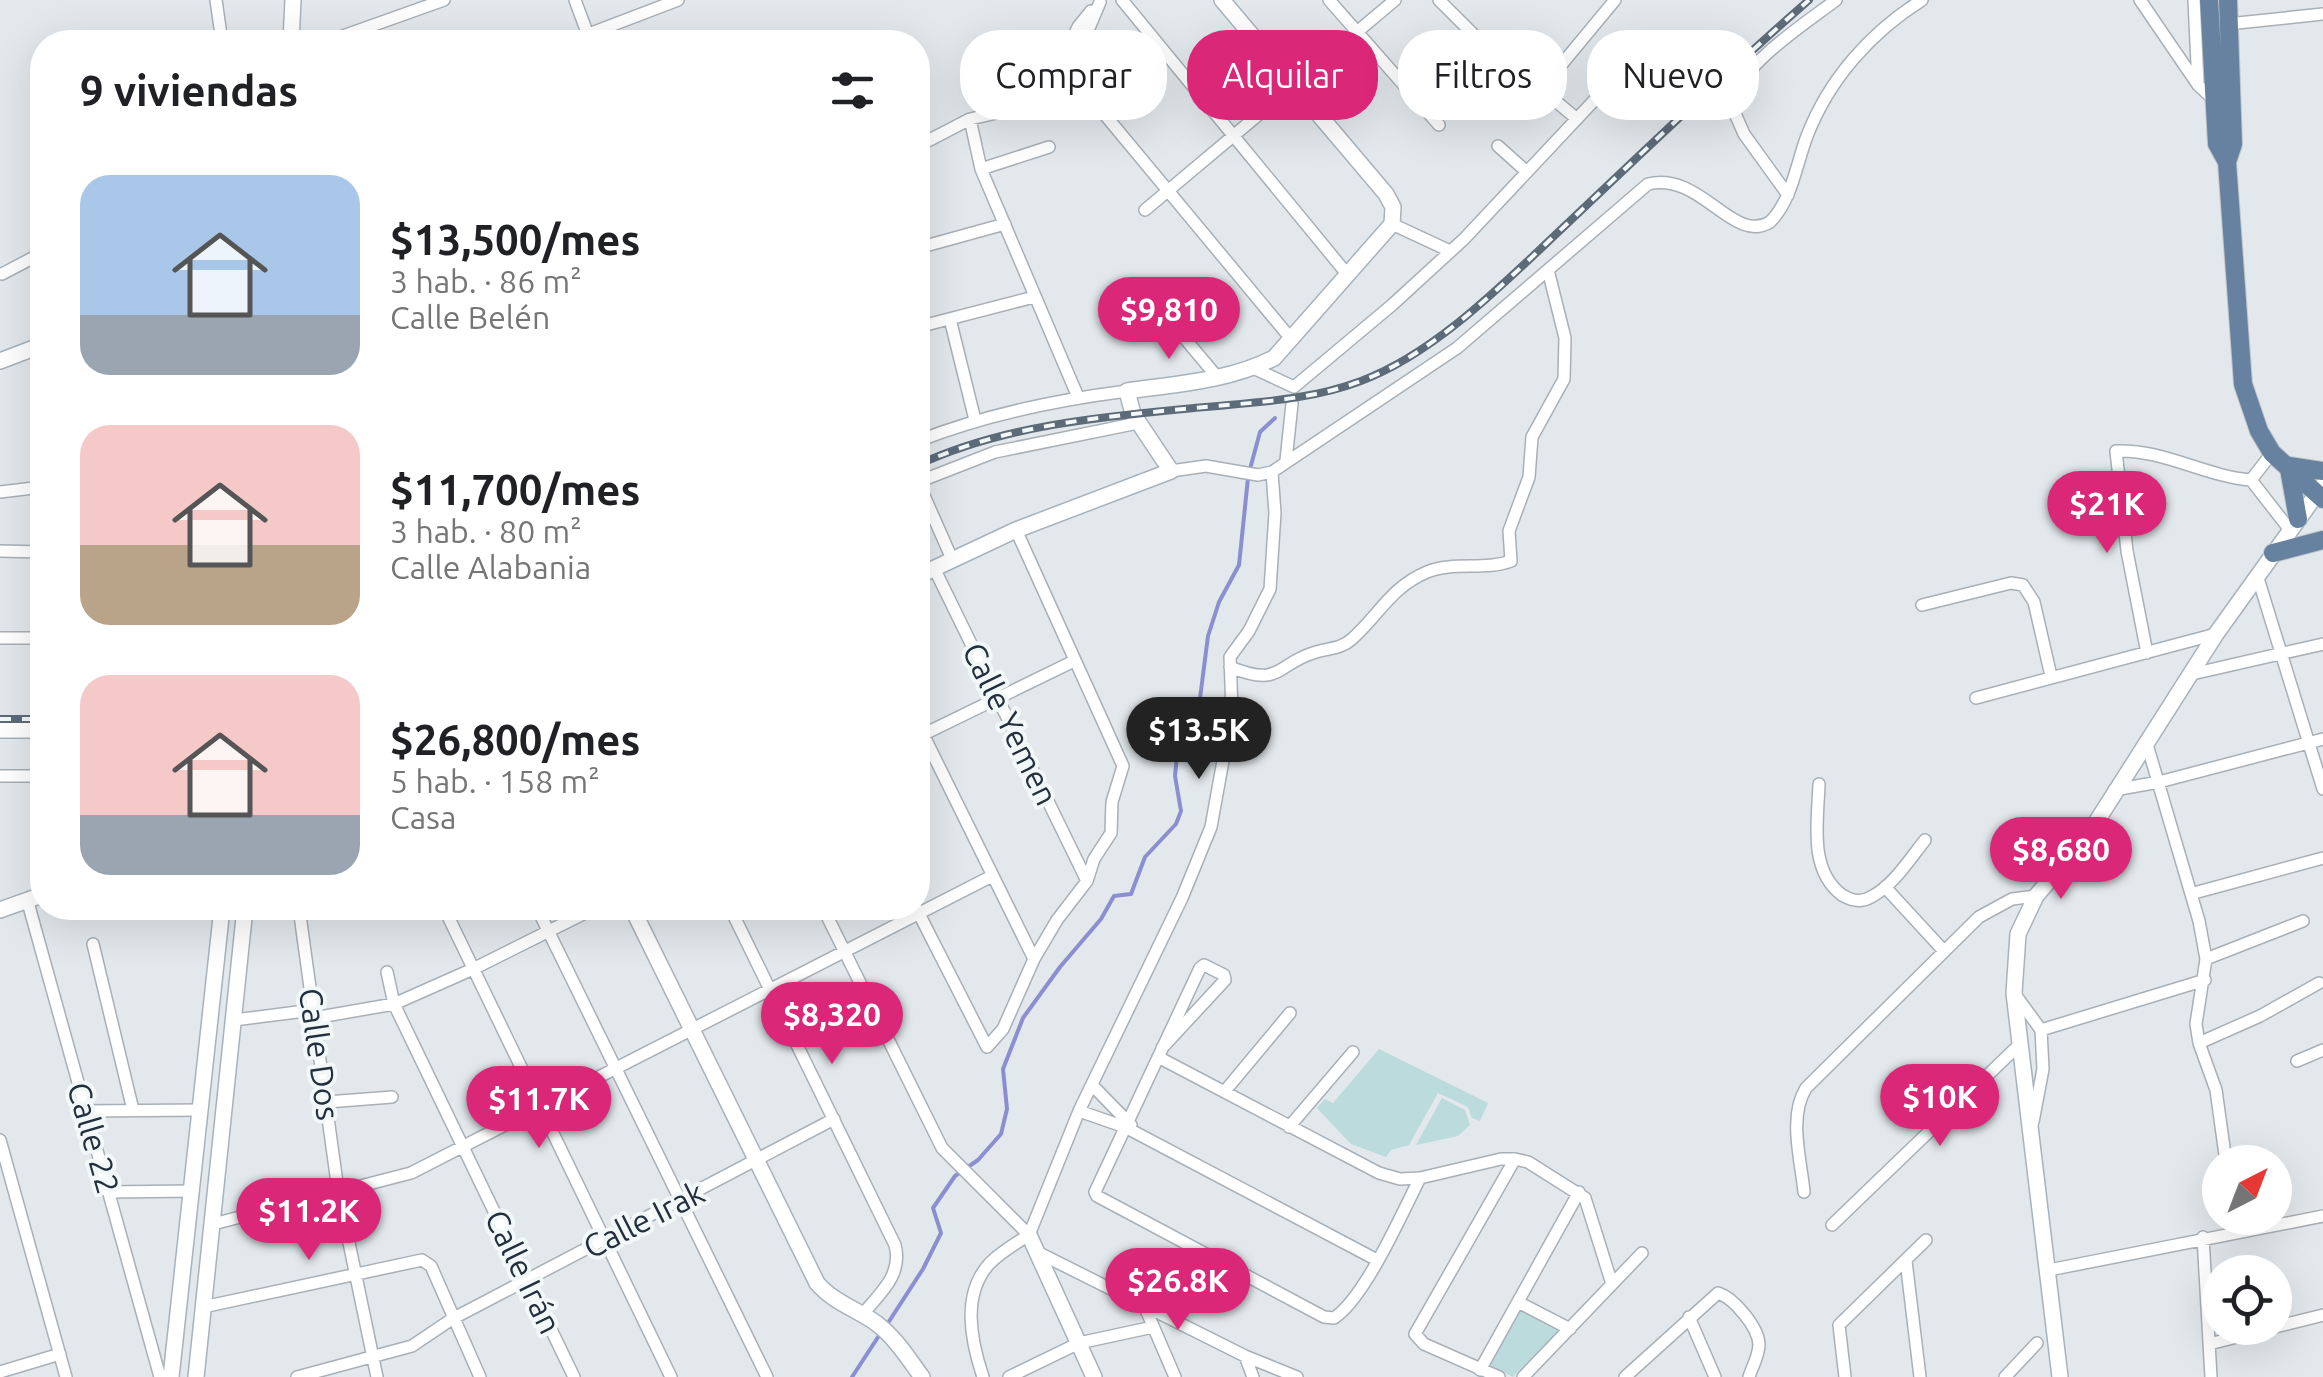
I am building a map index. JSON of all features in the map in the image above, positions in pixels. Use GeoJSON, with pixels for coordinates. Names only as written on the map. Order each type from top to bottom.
{"type":"FeatureCollection","features":[{"type":"Feature","properties":{"kind":"main road"},"geometry":{"type":"LineString","coordinates":[[2210,0],[2212,64],[2234,144],[2228,162],[2244,384],[2259,431],[2281,462],[2321,493]]}},
{"type":"Feature","properties":{"kind":"main road"},"geometry":{"type":"LineString","coordinates":[[2218,0],[2220,28],[2228,44]]}},
{"type":"Feature","properties":{"kind":"main road"},"geometry":{"type":"LineString","coordinates":[[2222,100],[2228,0]]}},
{"type":"Feature","properties":{"kind":"main road"},"geometry":{"type":"LineString","coordinates":[[2212,64],[2228,44]]}},
{"type":"Feature","properties":{"kind":"main road"},"geometry":{"type":"LineString","coordinates":[[2281,462],[2323,470]]}},
{"type":"Feature","properties":{"kind":"main road"},"geometry":{"type":"LineString","coordinates":[[2281,462],[2294,524]]}},
{"type":"Feature","properties":{"kind":"main road"},"geometry":{"type":"LineString","coordinates":[[2273,554],[2323,540]]}},
{"type":"Feature","properties":{"kind":"street"},"geometry":{"type":"LineString","coordinates":[[216,0],[220,30]]}},
{"type":"Feature","properties":{"kind":"street"},"geometry":{"type":"LineString","coordinates":[[291,30],[293,0]]}},
{"type":"Feature","properties":{"kind":"street"},"geometry":{"type":"LineString","coordinates":[[360,30],[444,0]]}},
{"type":"Feature","properties":{"kind":"street"},"geometry":{"type":"LineString","coordinates":[[575,0],[586,30]]}},
{"type":"Feature","properties":{"kind":"street"},"geometry":{"type":"LineString","coordinates":[[601,30],[678,0]]}},
{"type":"Feature","properties":{"kind":"street"},"geometry":{"type":"LineString","coordinates":[[1122,0],[1347,274]]}},
{"type":"Feature","properties":{"kind":"street"},"geometry":{"type":"LineString","coordinates":[[1222,0],[1246,30]]}},
{"type":"Feature","properties":{"kind":"street"},"geometry":{"type":"LineString","coordinates":[[1329,0],[1353,30]]}},
{"type":"Feature","properties":{"kind":"street"},"geometry":{"type":"LineString","coordinates":[[1361,30],[1395,0]]}},
{"type":"Feature","properties":{"kind":"street"},"geometry":{"type":"LineString","coordinates":[[1439,0],[1469,30]]}},
{"type":"Feature","properties":{"kind":"street"},"geometry":{"type":"LineString","coordinates":[[1567,58],[1615,0]]}},
{"type":"Feature","properties":{"kind":"street"},"geometry":{"type":"LineString","coordinates":[[1788,194],[1744,134],[1730,102],[1775,48],[1836,0]]}},
{"type":"Feature","properties":{"kind":"street"},"geometry":{"type":"LineString","coordinates":[[930,570],[1016,530],[1171,471],[1206,466],[1258,474],[1272,472],[1456,348],[1641,189],[1656,182],[1688,187],[1730,218],[1752,228],[1770,222],[1788,194],[1819,107],[1841,73],[1877,34],[1922,0]]}},
{"type":"Feature","properties":{"kind":"street"},"geometry":{"type":"LineString","coordinates":[[2140,0],[2198,86],[2222,100]]}},
{"type":"Feature","properties":{"kind":"street"},"geometry":{"type":"LineString","coordinates":[[2194,0],[2198,86]]}},
{"type":"Feature","properties":{"kind":"street"},"geometry":{"type":"LineString","coordinates":[[1077,30],[1101,1]]}},
{"type":"Feature","properties":{"kind":"street"},"geometry":{"type":"LineString","coordinates":[[1101,1],[1083,48],[1081,86],[1292,340]]}},
{"type":"Feature","properties":{"kind":"street"},"geometry":{"type":"LineString","coordinates":[[2228,24],[2323,14]]}},
{"type":"Feature","properties":{"kind":"street"},"geometry":{"type":"LineString","coordinates":[[1378,58],[1438,125]]}},
{"type":"Feature","properties":{"kind":"street"},"geometry":{"type":"LineString","coordinates":[[1286,460],[1293,395],[1489,214],[1587,108]]}},
{"type":"Feature","properties":{"kind":"street"},"geometry":{"type":"LineString","coordinates":[[1567,110],[1577,119]]}},
{"type":"Feature","properties":{"kind":"street"},"geometry":{"type":"LineString","coordinates":[[930,140],[968,120]]}},
{"type":"Feature","properties":{"kind":"street"},"geometry":{"type":"LineString","coordinates":[[970,120],[981,169],[1078,397]]}},
{"type":"Feature","properties":{"kind":"street"},"geometry":{"type":"LineString","coordinates":[[1145,210],[1253,120]]}},
{"type":"Feature","properties":{"kind":"street"},"geometry":{"type":"LineString","coordinates":[[930,437],[975,420],[1078,397],[1218,378],[1253,368],[1276,356],[1392,224],[1394,207],[1386,194],[1321,120]]}},
{"type":"Feature","properties":{"kind":"street"},"geometry":{"type":"LineString","coordinates":[[1498,146],[1526,172]]}},
{"type":"Feature","properties":{"kind":"street"},"geometry":{"type":"LineString","coordinates":[[981,169],[1049,147]]}},
{"type":"Feature","properties":{"kind":"street"},"geometry":{"type":"LineString","coordinates":[[930,245],[1005,224]]}},
{"type":"Feature","properties":{"kind":"street"},"geometry":{"type":"LineString","coordinates":[[1392,224],[1450,252]]}},
{"type":"Feature","properties":{"kind":"street"},"geometry":{"type":"LineString","coordinates":[[2,274],[30,259]]}},
{"type":"Feature","properties":{"kind":"street"},"geometry":{"type":"LineString","coordinates":[[1230,667],[1258,676],[1280,672],[1316,652],[1350,641],[1391,593],[1426,572],[1441,567],[1511,561],[1508,531],[1529,477],[1532,437],[1564,379],[1565,338],[1548,270]]}},
{"type":"Feature","properties":{"kind":"street"},"geometry":{"type":"LineString","coordinates":[[1150,296],[1218,378]]}},
{"type":"Feature","properties":{"kind":"street"},"geometry":{"type":"LineString","coordinates":[[930,324],[1034,297]]}},
{"type":"Feature","properties":{"kind":"street"},"geometry":{"type":"LineString","coordinates":[[950,319],[975,420]]}},
{"type":"Feature","properties":{"kind":"street"},"geometry":{"type":"LineString","coordinates":[[0,361],[30,349]]}},
{"type":"Feature","properties":{"kind":"street"},"geometry":{"type":"LineString","coordinates":[[1253,368],[1293,395]]}},
{"type":"Feature","properties":{"kind":"street"},"geometry":{"type":"LineString","coordinates":[[1127,391],[1138,423],[1171,471]]}},
{"type":"Feature","properties":{"kind":"street"},"geometry":{"type":"LineString","coordinates":[[930,477],[995,452],[1138,423]]}},
{"type":"Feature","properties":{"kind":"street"},"geometry":{"type":"LineString","coordinates":[[2147,653],[2127,551],[2116,452],[2141,450],[2227,478],[2251,480],[2281,462]]}},
{"type":"Feature","properties":{"kind":"street"},"geometry":{"type":"LineString","coordinates":[[983,1377],[970,1330],[979,1278],[993,1259],[1029,1234],[1080,1111],[1212,827],[1232,711],[1232,653],[1249,631],[1270,588],[1275,513],[1272,472]]}},
{"type":"Feature","properties":{"kind":"street"},"geometry":{"type":"LineString","coordinates":[[2251,480],[2294,524]]}},
{"type":"Feature","properties":{"kind":"street"},"geometry":{"type":"LineString","coordinates":[[0,492],[30,488]]}},
{"type":"Feature","properties":{"kind":"street"},"geometry":{"type":"LineString","coordinates":[[2060,1377],[2014,993],[2018,934],[2036,896],[2088,835],[2216,634],[2294,524],[2321,493]]}},
{"type":"Feature","properties":{"kind":"street"},"geometry":{"type":"LineString","coordinates":[[930,509],[952,559]]}},
{"type":"Feature","properties":{"kind":"street"},"geometry":{"type":"LineString","coordinates":[[923,920],[988,1047],[1003,1029],[1034,959],[1087,881],[1094,859],[1111,834],[1112,802],[1123,766],[1016,530]]}},
{"type":"Feature","properties":{"kind":"street"},"geometry":{"type":"LineString","coordinates":[[0,551],[30,552]]}},
{"type":"Feature","properties":{"kind":"street","name":"Calle Yemen"},"geometry":{"type":"LineString","coordinates":[[934,568],[1087,881]]}},
{"type":"Feature","properties":{"kind":"street"},"geometry":{"type":"LineString","coordinates":[[2257,575],[2317,741],[2323,789]]}},
{"type":"Feature","properties":{"kind":"street"},"geometry":{"type":"LineString","coordinates":[[1922,606],[2010,583],[2023,585],[2034,602],[2052,676]]}},
{"type":"Feature","properties":{"kind":"street"},"geometry":{"type":"LineString","coordinates":[[1976,698],[2216,634]]}},
{"type":"Feature","properties":{"kind":"street"},"geometry":{"type":"LineString","coordinates":[[0,638],[30,638]]}},
{"type":"Feature","properties":{"kind":"street"},"geometry":{"type":"LineString","coordinates":[[2192,674],[2323,644]]}},
{"type":"Feature","properties":{"kind":"street"},"geometry":{"type":"LineString","coordinates":[[930,727],[1074,661]]}},
{"type":"Feature","properties":{"kind":"street"},"geometry":{"type":"LineString","coordinates":[[0,730],[30,730]]}},
{"type":"Feature","properties":{"kind":"street"},"geometry":{"type":"LineString","coordinates":[[2114,790],[2317,741]]}},
{"type":"Feature","properties":{"kind":"street"},"geometry":{"type":"LineString","coordinates":[[2146,742],[2194,894],[2206,959],[2197,1007],[2199,1043],[2216,1090],[2224,1145]]}},
{"type":"Feature","properties":{"kind":"street"},"geometry":{"type":"LineString","coordinates":[[930,754],[1034,959]]}},
{"type":"Feature","properties":{"kind":"street"},"geometry":{"type":"LineString","coordinates":[[0,776],[30,776]]}},
{"type":"Feature","properties":{"kind":"street"},"geometry":{"type":"LineString","coordinates":[[1819,784],[1818,848],[1826,876],[1835,888],[1855,901],[1885,888],[1925,840]]}},
{"type":"Feature","properties":{"kind":"street"},"geometry":{"type":"LineString","coordinates":[[2194,894],[2323,858]]}},
{"type":"Feature","properties":{"kind":"street"},"geometry":{"type":"LineString","coordinates":[[930,904],[992,876]]}},
{"type":"Feature","properties":{"kind":"street"},"geometry":{"type":"LineString","coordinates":[[1885,888],[1943,950]]}},
{"type":"Feature","properties":{"kind":"street"},"geometry":{"type":"LineString","coordinates":[[1804,1192],[1796,1114],[1806,1088],[1943,950],[1994,906],[2036,896]]}},
{"type":"Feature","properties":{"kind":"street"},"geometry":{"type":"LineString","coordinates":[[0,910],[30,899]]}},
{"type":"Feature","properties":{"kind":"street","name":"Calle 22"},"geometry":{"type":"LineString","coordinates":[[40,920],[85,1111],[160,1377]]}},
{"type":"Feature","properties":{"kind":"street"},"geometry":{"type":"LineString","coordinates":[[171,1377],[221,920]]}},
{"type":"Feature","properties":{"kind":"street"},"geometry":{"type":"LineString","coordinates":[[196,1377],[243,920]]}},
{"type":"Feature","properties":{"kind":"street","name":"Calle Dos"},"geometry":{"type":"LineString","coordinates":[[301,920],[338,1190],[376,1377]]}},
{"type":"Feature","properties":{"kind":"street"},"geometry":{"type":"LineString","coordinates":[[450,920],[671,1377]]}},
{"type":"Feature","properties":{"kind":"street"},"geometry":{"type":"LineString","coordinates":[[543,920],[767,1377]]}},
{"type":"Feature","properties":{"kind":"street"},"geometry":{"type":"LineString","coordinates":[[234,1020],[394,1004],[572,920]]}},
{"type":"Feature","properties":{"kind":"street"},"geometry":{"type":"LineString","coordinates":[[638,920],[818,1282],[832,1298],[870,1319],[895,1341],[922,1377]]}},
{"type":"Feature","properties":{"kind":"street"},"geometry":{"type":"LineString","coordinates":[[736,920],[898,1256],[895,1274],[870,1319]]}},
{"type":"Feature","properties":{"kind":"street"},"geometry":{"type":"LineString","coordinates":[[829,920],[951,1160],[1029,1234],[1094,1377]]}},
{"type":"Feature","properties":{"kind":"street"},"geometry":{"type":"LineString","coordinates":[[212,1224],[404,1175],[900,920]]}},
{"type":"Feature","properties":{"kind":"street"},"geometry":{"type":"LineString","coordinates":[[2206,959],[2303,921]]}},
{"type":"Feature","properties":{"kind":"street"},"geometry":{"type":"LineString","coordinates":[[93,944],[133,1110]]}},
{"type":"Feature","properties":{"kind":"street"},"geometry":{"type":"LineString","coordinates":[[1160,1052],[1225,980],[1224,976],[1204,965],[1200,968],[1160,1052],[1129,1127],[1095,1192],[1101,1200],[1324,1318],[1341,1314],[1377,1260],[1420,1178]]}},
{"type":"Feature","properties":{"kind":"street","name":"Calle Irán"},"geometry":{"type":"LineString","coordinates":[[387,972],[394,1004],[574,1377]]}},
{"type":"Feature","properties":{"kind":"street"},"geometry":{"type":"LineString","coordinates":[[2041,1030],[2204,980]]}},
{"type":"Feature","properties":{"kind":"street"},"geometry":{"type":"LineString","coordinates":[[2199,1043],[2260,1016],[2319,982]]}},
{"type":"Feature","properties":{"kind":"street"},"geometry":{"type":"LineString","coordinates":[[2014,993],[2041,1030],[2040,1091],[2030,1131]]}},
{"type":"Feature","properties":{"kind":"street"},"geometry":{"type":"LineString","coordinates":[[1225,1090],[1290,1012]]}},
{"type":"Feature","properties":{"kind":"street"},"geometry":{"type":"LineString","coordinates":[[1832,1225],[2020,1044]]}},
{"type":"Feature","properties":{"kind":"street"},"geometry":{"type":"LineString","coordinates":[[2297,1062],[2323,1050]]}},
{"type":"Feature","properties":{"kind":"street"},"geometry":{"type":"LineString","coordinates":[[1160,1052],[1378,1173],[1400,1179],[1420,1178],[1501,1159],[1528,1162],[1579,1192],[1590,1206],[1612,1284]]}},
{"type":"Feature","properties":{"kind":"street"},"geometry":{"type":"LineString","coordinates":[[1290,1127],[1352,1052]]}},
{"type":"Feature","properties":{"kind":"street"},"geometry":{"type":"LineString","coordinates":[[1092,1085],[1129,1127]]}},
{"type":"Feature","properties":{"kind":"street"},"geometry":{"type":"LineString","coordinates":[[327,1102],[392,1097]]}},
{"type":"Feature","properties":{"kind":"street"},"geometry":{"type":"LineString","coordinates":[[85,1111],[200,1110]]}},
{"type":"Feature","properties":{"kind":"street"},"geometry":{"type":"LineString","coordinates":[[1080,1111],[1129,1127],[1377,1260]]}},
{"type":"Feature","properties":{"kind":"street","name":"Calle Irak"},"geometry":{"type":"LineString","coordinates":[[297,1377],[412,1346],[452,1318],[834,1119]]}},
{"type":"Feature","properties":{"kind":"street"},"geometry":{"type":"LineString","coordinates":[[0,1140],[66,1377]]}},
{"type":"Feature","properties":{"kind":"street"},"geometry":{"type":"LineString","coordinates":[[1499,1377],[1417,1340],[1416,1328],[1515,1159]]}},
{"type":"Feature","properties":{"kind":"street"},"geometry":{"type":"LineString","coordinates":[[108,1192],[193,1191]]}},
{"type":"Feature","properties":{"kind":"street"},"geometry":{"type":"LineString","coordinates":[[1480,1370],[1579,1192]]}},
{"type":"Feature","properties":{"kind":"street"},"geometry":{"type":"LineString","coordinates":[[2292,1222],[2323,1216]]}},
{"type":"Feature","properties":{"kind":"street"},"geometry":{"type":"LineString","coordinates":[[2049,1270],[2216,1235]]}},
{"type":"Feature","properties":{"kind":"street"},"geometry":{"type":"LineString","coordinates":[[2203,1237],[2204,1255]]}},
{"type":"Feature","properties":{"kind":"street"},"geometry":{"type":"LineString","coordinates":[[1845,1377],[1839,1325],[1926,1240]]}},
{"type":"Feature","properties":{"kind":"street"},"geometry":{"type":"LineString","coordinates":[[1037,1252],[1245,1356],[1297,1377]]}},
{"type":"Feature","properties":{"kind":"street"},"geometry":{"type":"LineString","coordinates":[[1523,1377],[1642,1253]]}},
{"type":"Feature","properties":{"kind":"street"},"geometry":{"type":"LineString","coordinates":[[204,1307],[422,1260],[430,1266],[480,1377]]}},
{"type":"Feature","properties":{"kind":"street"},"geometry":{"type":"LineString","coordinates":[[1906,1261],[1920,1377]]}},
{"type":"Feature","properties":{"kind":"street"},"geometry":{"type":"LineString","coordinates":[[1632,1374],[1718,1292],[1728,1296],[1758,1336],[1758,1353],[1748,1377]]}},
{"type":"Feature","properties":{"kind":"street"},"geometry":{"type":"LineString","coordinates":[[1518,1302],[1570,1329]]}},
{"type":"Feature","properties":{"kind":"street"},"geometry":{"type":"LineString","coordinates":[[1144,1304],[1175,1377]]}},
{"type":"Feature","properties":{"kind":"street"},"geometry":{"type":"LineString","coordinates":[[2292,1323],[2323,1315]]}},
{"type":"Feature","properties":{"kind":"street"},"geometry":{"type":"LineString","coordinates":[[1689,1316],[1715,1377]]}},
{"type":"Feature","properties":{"kind":"street"},"geometry":{"type":"LineString","coordinates":[[1009,1377],[1079,1343],[1153,1327]]}},
{"type":"Feature","properties":{"kind":"street"},"geometry":{"type":"LineString","coordinates":[[2007,1376],[2037,1343]]}},
{"type":"Feature","properties":{"kind":"street"},"geometry":{"type":"LineString","coordinates":[[2208,1345],[2211,1377]]}},
{"type":"Feature","properties":{"kind":"street"},"geometry":{"type":"LineString","coordinates":[[0,1372],[60,1354]]}},
{"type":"Feature","properties":{"kind":"street"},"geometry":{"type":"LineString","coordinates":[[1245,1356],[1254,1377]]}},
{"type":"Feature","properties":{"kind":"shaded area"},"geometry":{"type":"Polygon","coordinates":[[[1379,1049],[1488,1103],[1480,1121],[1472,1118],[1468,1107],[1438,1093],[1409,1145],[1391,1150],[1386,1157],[1351,1144],[1317,1108],[1325,1099],[1333,1103],[1379,1049]]]}},
{"type":"Feature","properties":{"kind":"shaded area"},"geometry":{"type":"Polygon","coordinates":[[[1442,1098],[1465,1110],[1470,1125],[1458,1136],[1416,1145],[1442,1098]]]}},
{"type":"Feature","properties":{"kind":"shaded area"},"geometry":{"type":"Polygon","coordinates":[[[1522,1309],[1561,1328],[1513,1377],[1490,1365],[1522,1309]]]}},
{"type":"Feature","properties":{"kind":"waterway"},"geometry":{"type":"LineString","coordinates":[[1250,469],[1260,432],[1275,418]]}},
{"type":"Feature","properties":{"kind":"waterway"},"geometry":{"type":"LineString","coordinates":[[888,1323],[941,1233],[933,1208],[955,1176],[978,1160],[1001,1134],[1007,1109],[1003,1069],[1023,1018],[1101,919],[1114,896],[1131,894],[1145,857],[1176,824],[1181,811],[1175,776],[1177,756],[1199,706],[1208,636],[1219,602],[1239,565],[1248,478]]}},
{"type":"Feature","properties":{"kind":"waterway"},"geometry":{"type":"LineString","coordinates":[[852,1377],[882,1331]]}},
{"type":"Feature","properties":{"kind":"railway"},"geometry":{"type":"LineString","coordinates":[[930,460],[986,440],[1058,424],[1304,396],[1361,381],[1390,368],[1473,311],[1809,0]]}},
{"type":"Feature","properties":{"kind":"railway"},"geometry":{"type":"LineString","coordinates":[[0,719],[30,719]]}}]}
